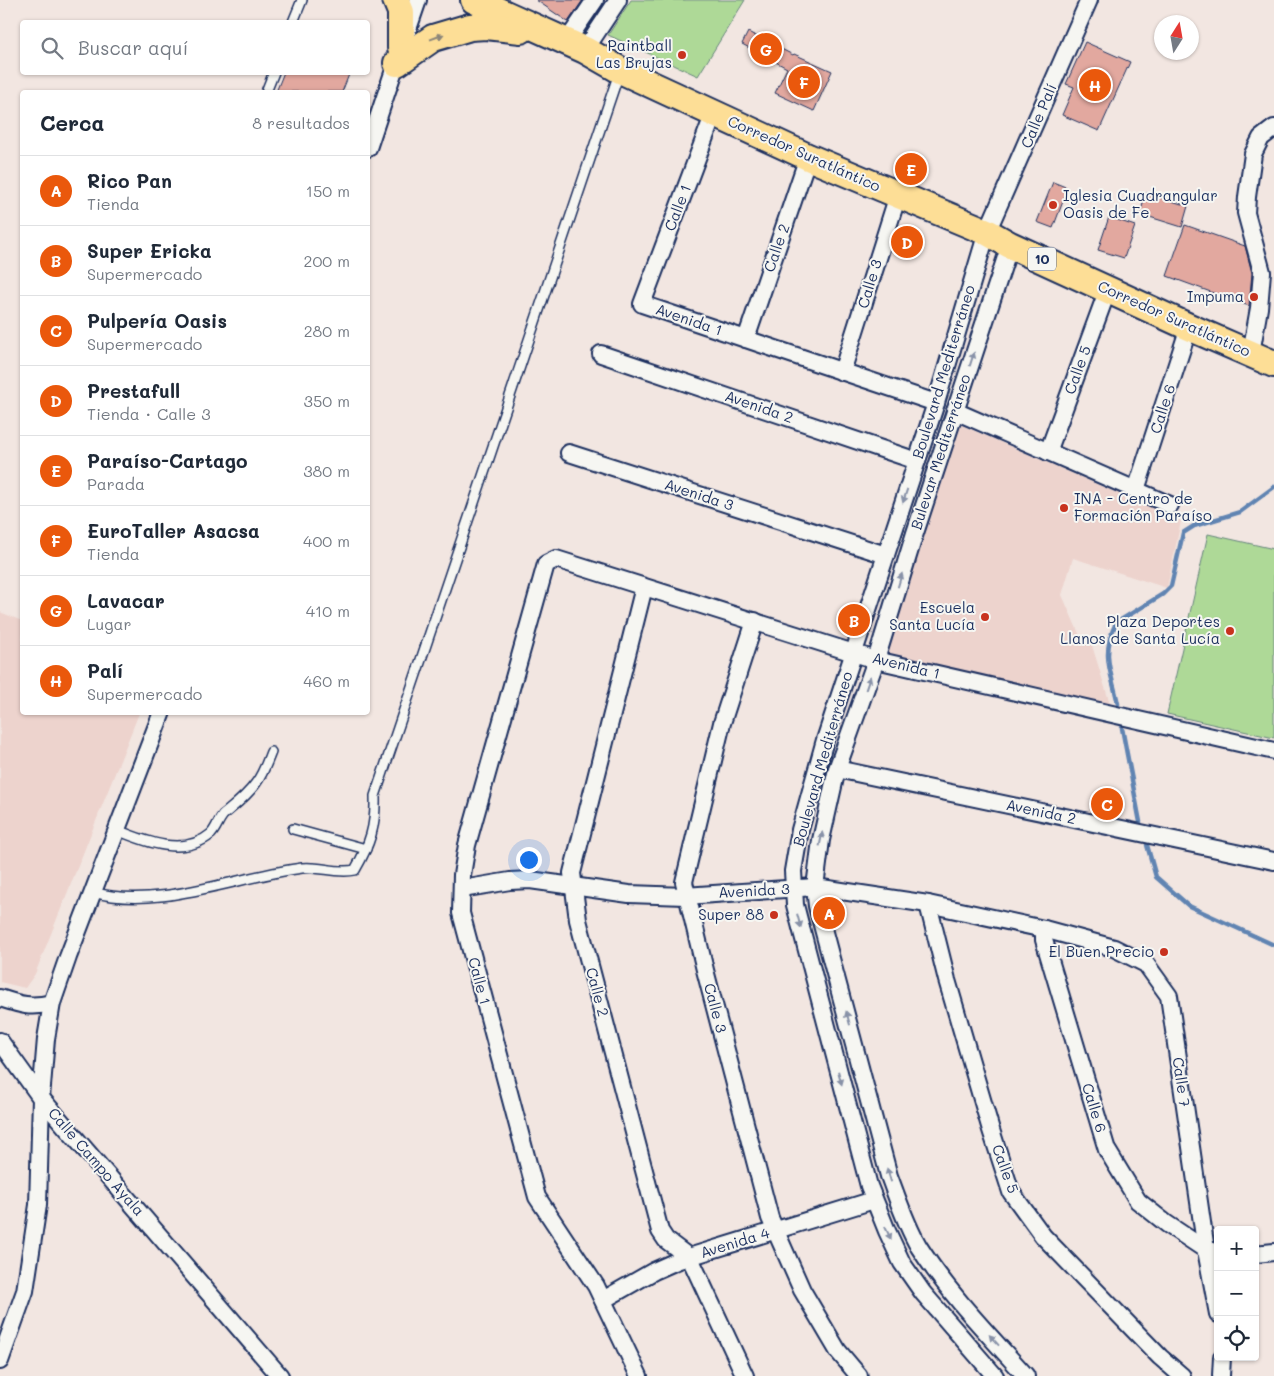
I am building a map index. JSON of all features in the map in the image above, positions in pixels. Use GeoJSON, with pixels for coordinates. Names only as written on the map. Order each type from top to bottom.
{"type":"FeatureCollection","features":[{"type":"Feature","properties":{"kind":"main road"},"geometry":{"type":"LineString","coordinates":[[396,0],[400,12],[399,56],[433,38],[470,27],[486,26],[567,41]]}},
{"type":"Feature","properties":{"kind":"main road","name":"Corredor Suratlántico"},"geometry":{"type":"LineString","coordinates":[[474,0],[567,41],[620,70],[808,157],[987,232],[1010,245],[1189,328],[1274,364]]}},
{"type":"Feature","properties":{"kind":"street"},"geometry":{"type":"LineString","coordinates":[[370,140],[418,0]]}},
{"type":"Feature","properties":{"kind":"street"},"geometry":{"type":"LineString","coordinates":[[567,41],[595,0]]}},
{"type":"Feature","properties":{"kind":"street"},"geometry":{"type":"LineString","coordinates":[[567,41],[618,0]]}},
{"type":"Feature","properties":{"kind":"street","name":"Calle Palí"},"geometry":{"type":"LineString","coordinates":[[987,232],[1089,0]]}},
{"type":"Feature","properties":{"kind":"street","name":"Calle 1"},"geometry":{"type":"LineString","coordinates":[[642,304],[714,113]]}},
{"type":"Feature","properties":{"kind":"street"},"geometry":{"type":"LineString","coordinates":[[1251,353],[1259,308],[1262,272],[1246,213],[1247,197],[1253,154],[1261,138],[1274,128]]}},
{"type":"Feature","properties":{"kind":"street","name":"Calle 2"},"geometry":{"type":"LineString","coordinates":[[746,339],[808,157]]}},
{"type":"Feature","properties":{"kind":"street","name":"Calle 3"},"geometry":{"type":"LineString","coordinates":[[842,372],[898,195]]}},
{"type":"Feature","properties":{"kind":"street","name":"Boulevard Mediterráneo"},"geometry":{"type":"LineString","coordinates":[[987,232],[936,403],[825,740],[800,830],[793,871],[795,905],[866,1177],[874,1200],[902,1263],[923,1293],[995,1376]]}},
{"type":"Feature","properties":{"kind":"street","name":"Bulevar Mediterráneo"},"geometry":{"type":"LineString","coordinates":[[876,660],[915,532],[1010,245]]}},
{"type":"Feature","properties":{"kind":"street","name":"Calle 5"},"geometry":{"type":"LineString","coordinates":[[1048,452],[1108,289]]}},
{"type":"Feature","properties":{"kind":"street","name":"Avenida 1"},"geometry":{"type":"LineString","coordinates":[[642,304],[936,403]]}},
{"type":"Feature","properties":{"kind":"street","name":"Calle 6"},"geometry":{"type":"LineString","coordinates":[[1136,490],[1189,328]]}},
{"type":"Feature","properties":{"kind":"street","name":"Avenida 2"},"geometry":{"type":"LineString","coordinates":[[601,354],[917,461]]}},
{"type":"Feature","properties":{"kind":"street"},"geometry":{"type":"LineString","coordinates":[[955,411],[1170,505]]}},
{"type":"Feature","properties":{"kind":"street","name":"Avenida 3"},"geometry":{"type":"LineString","coordinates":[[569,452],[886,555]]}},
{"type":"Feature","properties":{"kind":"street","name":"Avenida 1"},"geometry":{"type":"LineString","coordinates":[[546,564],[556,559],[876,660],[1274,751]]}},
{"type":"Feature","properties":{"kind":"street","name":"Calle 1"},"geometry":{"type":"LineString","coordinates":[[546,564],[467,845],[460,913],[537,1197],[596,1286],[639,1376]]}},
{"type":"Feature","properties":{"kind":"street","name":"Calle 2"},"geometry":{"type":"LineString","coordinates":[[644,587],[572,873],[573,886],[578,920],[660,1230],[666,1240],[689,1257],[745,1376]]}},
{"type":"Feature","properties":{"kind":"street","name":"Calle 3"},"geometry":{"type":"LineString","coordinates":[[755,622],[722,723],[684,882],[770,1218],[802,1290],[838,1351],[859,1376]]}},
{"type":"Feature","properties":{"kind":"street","name":"Boulevard Mediterráneo"},"geometry":{"type":"LineString","coordinates":[[876,660],[837,769],[821,840],[815,887],[817,906],[889,1176],[903,1214],[918,1245],[939,1276],[1026,1376]]}},
{"type":"Feature","properties":{"kind":"street","name":"Calle Campo Ayala"},"geometry":{"type":"LineString","coordinates":[[161,715],[52,1003],[40,1098],[280,1376]]}},
{"type":"Feature","properties":{"kind":"street","name":"Avenida 2"},"geometry":{"type":"LineString","coordinates":[[837,769],[1274,861]]}},
{"type":"Feature","properties":{"kind":"street","name":"Avenida 3"},"geometry":{"type":"LineString","coordinates":[[462,889],[510,880],[530,880],[629,894],[687,895],[815,887],[928,904],[1044,928]]}},
{"type":"Feature","properties":{"kind":"street","name":"Calle 5"},"geometry":{"type":"LineString","coordinates":[[928,904],[947,980],[1011,1192],[1043,1236],[1160,1358],[1182,1376]]}},
{"type":"Feature","properties":{"kind":"street","name":"Calle 6"},"geometry":{"type":"LineString","coordinates":[[1044,928],[1044,940],[1107,1150],[1138,1201],[1167,1224],[1212,1251]]}},
{"type":"Feature","properties":{"kind":"street","name":"Calle 7"},"geometry":{"type":"LineString","coordinates":[[1044,928],[1114,948],[1146,964],[1169,996],[1214,1272]]}},
{"type":"Feature","properties":{"kind":"street"},"geometry":{"type":"LineString","coordinates":[[0,998],[17,1004],[35,1007],[52,1003]]}},
{"type":"Feature","properties":{"kind":"street"},"geometry":{"type":"LineString","coordinates":[[0,1041],[40,1098],[38,1205],[25,1291],[0,1361]]}},
{"type":"Feature","properties":{"kind":"street","name":"Avenida 4"},"geometry":{"type":"LineString","coordinates":[[603,1300],[654,1271],[689,1257],[874,1200]]}},
{"type":"Feature","properties":{"kind":"street"},"geometry":{"type":"LineString","coordinates":[[1259,1254],[1274,1252]]}},
{"type":"Feature","properties":{"kind":"street"},"geometry":{"type":"LineString","coordinates":[[1221,1376],[1222,1361]]}},
{"type":"Feature","properties":{"kind":"lane"},"geometry":{"type":"LineString","coordinates":[[295,20],[302,0]]}},
{"type":"Feature","properties":{"kind":"lane"},"geometry":{"type":"LineString","coordinates":[[93,892],[108,896],[132,897],[176,894],[278,871],[306,867],[345,872],[355,870],[372,836],[376,818],[375,796],[620,70]]}},
{"type":"Feature","properties":{"kind":"lane"},"geometry":{"type":"LineString","coordinates":[[267,90],[273,75]]}},
{"type":"Feature","properties":{"kind":"lane"},"geometry":{"type":"LineString","coordinates":[[117,830],[145,841],[175,846],[197,844],[212,833],[221,817],[245,796],[257,782],[272,752]]}},
{"type":"Feature","properties":{"kind":"lane"},"geometry":{"type":"LineString","coordinates":[[293,829],[366,849]]}},
{"type":"Feature","properties":{"kind":"shaded area","name":"Escuela Santa Lucía"},"geometry":{"type":"Polygon","coordinates":[[[959,424],[1181,521],[1167,588],[1073,558],[1062,595],[1081,638],[1090,639],[1111,707],[885,655],[959,424]]]}},
{"type":"Feature","properties":{"kind":"shaded area"},"geometry":{"type":"Polygon","coordinates":[[[0,612],[20,620],[20,715],[138,715],[35,974],[25,988],[0,982],[0,612]]]}},
{"type":"Feature","properties":{"kind":"green space","name":"Paintball Las Brujas"},"geometry":{"type":"Polygon","coordinates":[[[631,0],[745,0],[698,76],[608,35],[631,0]]]}},
{"type":"Feature","properties":{"kind":"green space","name":"Plaza Deportes Llanos de Santa Lucía"},"geometry":{"type":"Polygon","coordinates":[[[1208,534],[1274,549],[1274,738],[1167,714],[1208,534]]]}},
{"type":"Feature","properties":{"kind":"building"},"geometry":{"type":"Polygon","coordinates":[[[536,0],[583,0],[568,22],[536,0]]]}},
{"type":"Feature","properties":{"kind":"building"},"geometry":{"type":"Polygon","coordinates":[[[748,32],[793,55],[832,71],[814,111],[775,93],[787,68],[742,44],[748,32]]]}},
{"type":"Feature","properties":{"kind":"building"},"geometry":{"type":"Polygon","coordinates":[[[1085,42],[1130,62],[1099,131],[1062,115],[1074,87],[1066,84],[1085,42]]]}},
{"type":"Feature","properties":{"kind":"building"},"geometry":{"type":"Polygon","coordinates":[[[283,75],[349,75],[343,90],[277,90],[283,75]]]}},
{"type":"Feature","properties":{"kind":"building","name":"Iglesia Cuadrangular Oasis de Fe"},"geometry":{"type":"Polygon","coordinates":[[[1053,182],[1068,188],[1053,228],[1037,222],[1053,182]]]}},
{"type":"Feature","properties":{"kind":"building"},"geometry":{"type":"Polygon","coordinates":[[[1146,193],[1188,206],[1182,227],[1140,214],[1146,193]]]}},
{"type":"Feature","properties":{"kind":"building"},"geometry":{"type":"Polygon","coordinates":[[[1109,217],[1135,226],[1124,258],[1098,250],[1109,217]]]}},
{"type":"Feature","properties":{"kind":"building"},"geometry":{"type":"Polygon","coordinates":[[[1185,225],[1245,246],[1252,273],[1249,306],[1167,276],[1185,225]]]}},
{"type":"Feature","properties":{"kind":"building"},"geometry":{"type":"Polygon","coordinates":[[[901,229],[920,236],[913,255],[894,248],[901,229]]]}},
{"type":"Feature","properties":{"kind":"waterway"},"geometry":{"type":"LineString","coordinates":[[1118,704],[1108,655],[1111,635],[1116,623],[1163,594],[1171,586],[1183,533],[1194,526],[1240,512],[1274,487]]}},
{"type":"Feature","properties":{"kind":"waterway"},"geometry":{"type":"LineString","coordinates":[[1122,728],[1140,822]]}},
{"type":"Feature","properties":{"kind":"waterway"},"geometry":{"type":"LineString","coordinates":[[1147,845],[1156,877],[1189,906],[1274,945]]}},
{"type":"Feature","properties":{"kind":"place","name":"Lavacar"},"geometry":{"type":"Point","coordinates":[766,49]}},
{"type":"Feature","properties":{"kind":"place","name":"Paintball Las Brujas"},"geometry":{"type":"Point","coordinates":[682,55]}},
{"type":"Feature","properties":{"kind":"place","name":"EuroTaller Asacsa"},"geometry":{"type":"Point","coordinates":[804,82]}},
{"type":"Feature","properties":{"kind":"place","name":"Palí"},"geometry":{"type":"Point","coordinates":[1095,85]}},
{"type":"Feature","properties":{"kind":"place","name":"Paraíso-Cartago"},"geometry":{"type":"Point","coordinates":[911,169]}},
{"type":"Feature","properties":{"kind":"place","name":"Iglesia Cuadrangular Oasis de Fe"},"geometry":{"type":"Point","coordinates":[1053,205]}},
{"type":"Feature","properties":{"kind":"place","name":"Prestafull"},"geometry":{"type":"Point","coordinates":[907,242]}},
{"type":"Feature","properties":{"kind":"place","name":"Impuma"},"geometry":{"type":"Point","coordinates":[1254,297]}},
{"type":"Feature","properties":{"kind":"place","name":"INA - Centro de Formación Paraíso"},"geometry":{"type":"Point","coordinates":[1064,508]}},
{"type":"Feature","properties":{"kind":"place","name":"Escuela Santa Lucía"},"geometry":{"type":"Point","coordinates":[985,617]}},
{"type":"Feature","properties":{"kind":"place","name":"Super Ericka"},"geometry":{"type":"Point","coordinates":[854,620]}},
{"type":"Feature","properties":{"kind":"place","name":"Plaza Deportes Llanos de Santa Lucía"},"geometry":{"type":"Point","coordinates":[1230,631]}},
{"type":"Feature","properties":{"kind":"place","name":"Pulpería Oasis"},"geometry":{"type":"Point","coordinates":[1107,804]}},
{"type":"Feature","properties":{"kind":"place","name":"Rico Pan"},"geometry":{"type":"Point","coordinates":[829,913]}},
{"type":"Feature","properties":{"kind":"place","name":"Super 88"},"geometry":{"type":"Point","coordinates":[774,915]}},
{"type":"Feature","properties":{"kind":"place","name":"El Buen Precio"},"geometry":{"type":"Point","coordinates":[1164,952]}}]}
